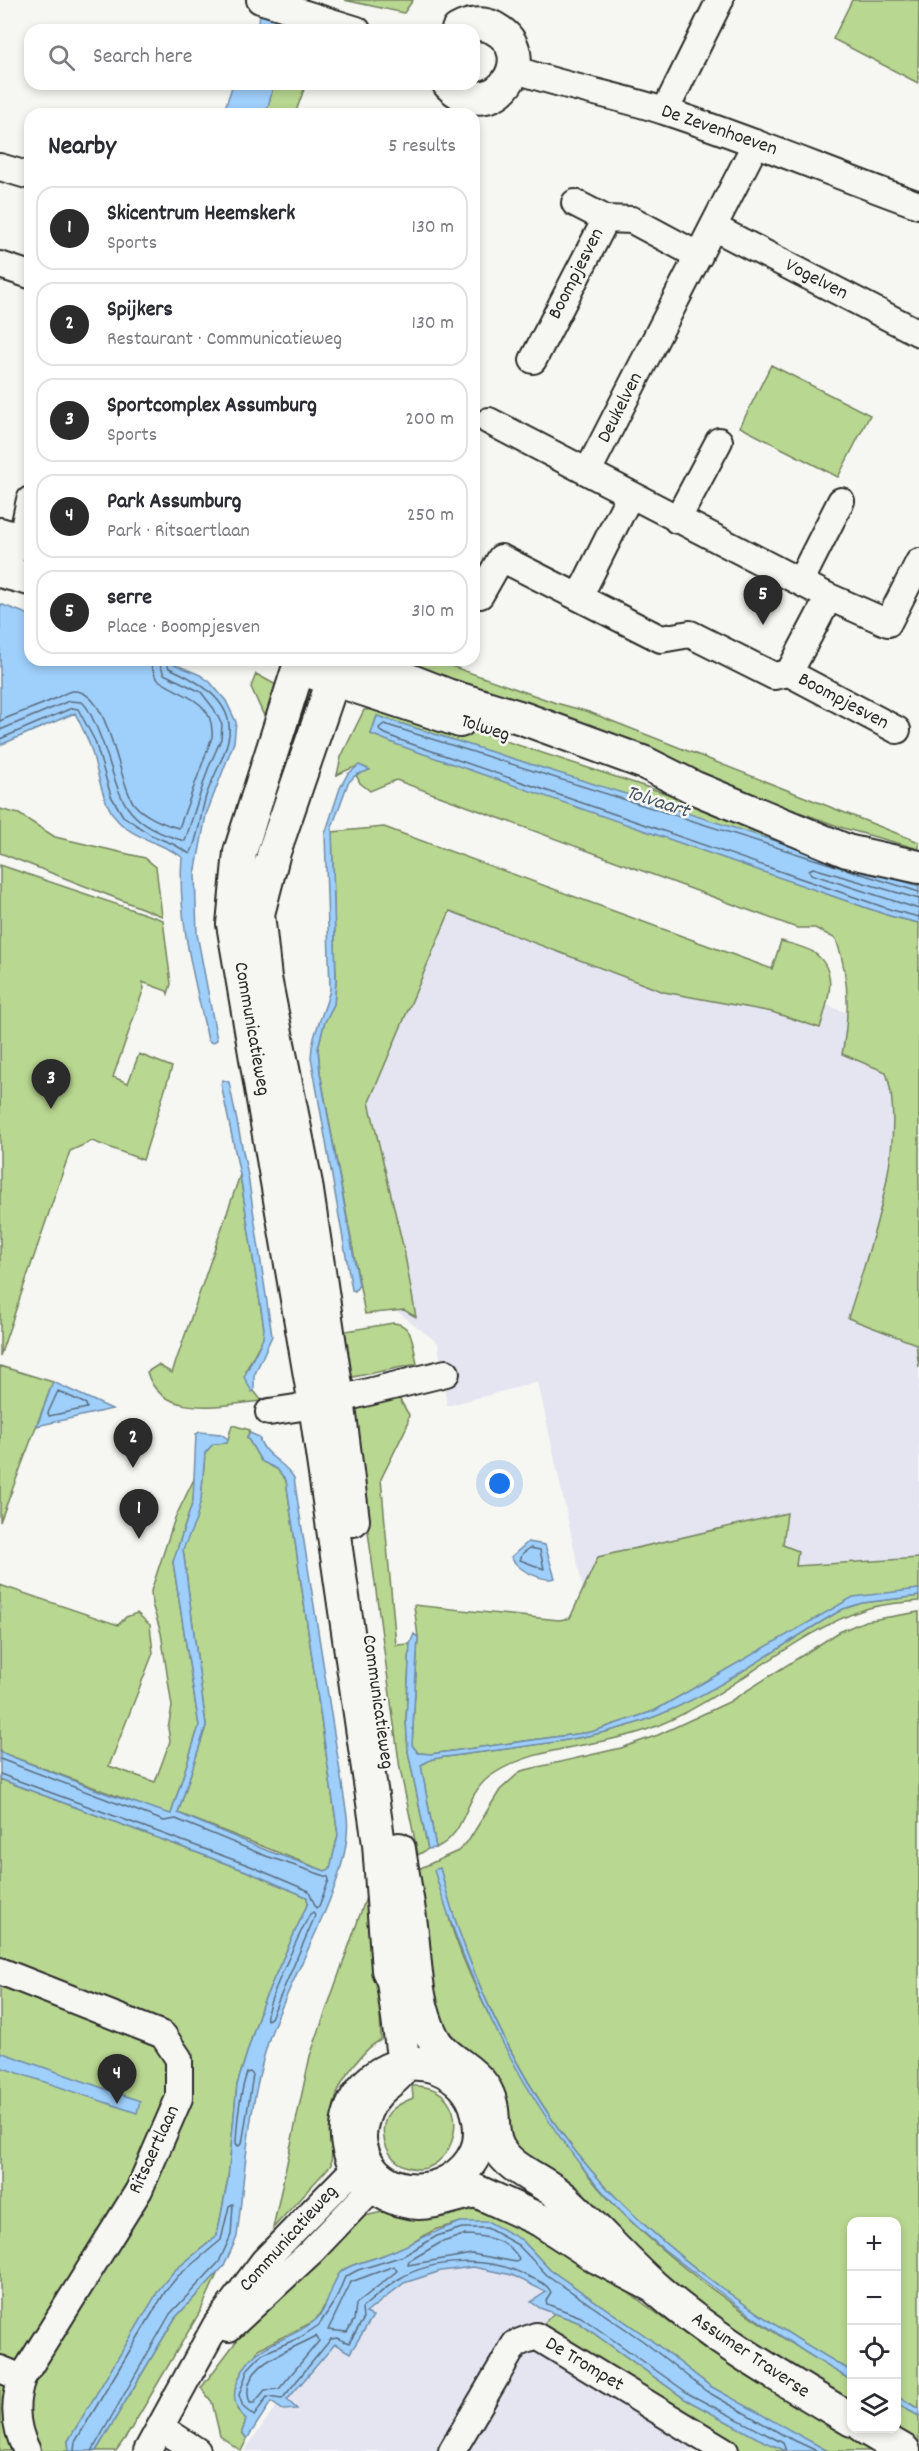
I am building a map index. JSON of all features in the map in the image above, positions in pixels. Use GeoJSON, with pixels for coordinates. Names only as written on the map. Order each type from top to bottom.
{"type":"FeatureCollection","features":[{"type":"Feature","properties":{"kind":"main road"},"geometry":{"type":"LineString","coordinates":[[463,98],[483,98],[503,88],[514,69],[515,55],[493,13],[478,24]]}},
{"type":"Feature","properties":{"kind":"main road"},"geometry":{"type":"LineString","coordinates":[[0,571],[24,577]]}},
{"type":"Feature","properties":{"kind":"main road","name":"Communicatieweg"},"geometry":{"type":"LineString","coordinates":[[292,666],[240,852],[233,924],[327,1402],[412,1930],[420,2005],[432,2037],[441,2049],[468,2069],[482,2085]]}},
{"type":"Feature","properties":{"kind":"main road","name":"Tolweg"},"geometry":{"type":"LineString","coordinates":[[315,666],[337,670],[554,750],[695,788]]}},
{"type":"Feature","properties":{"kind":"main road","name":"Tolweg"},"geometry":{"type":"LineString","coordinates":[[373,666],[447,695],[522,718],[645,763],[695,788],[847,851],[919,867]]}},
{"type":"Feature","properties":{"kind":"main road","name":"Communicatieweg"},"geometry":{"type":"LineString","coordinates":[[337,670],[274,852],[258,914],[265,978],[306,1184],[327,1402],[380,1844],[388,1970],[384,1981],[391,2043],[404,2066]]}},
{"type":"Feature","properties":{"kind":"main road","name":"Communicatieweg"},"geometry":{"type":"LineString","coordinates":[[404,2066],[420,2005]]}},
{"type":"Feature","properties":{"kind":"main road"},"geometry":{"type":"LineString","coordinates":[[404,2066],[444,2068],[460,2081],[470,2094],[478,2113],[472,2170],[438,2201],[418,2203],[373,2182],[348,2147],[347,2127],[353,2107],[363,2089],[404,2066]]}},
{"type":"Feature","properties":{"kind":"main road","name":"Assumer Traverse"},"geometry":{"type":"LineString","coordinates":[[482,2085],[492,2107],[493,2129],[498,2146],[508,2159],[562,2197],[653,2286],[744,2356],[847,2418]]}},
{"type":"Feature","properties":{"kind":"main road","name":"Assumer Traverse"},"geometry":{"type":"LineString","coordinates":[[472,2170],[570,2207]]}},
{"type":"Feature","properties":{"kind":"main road","name":"Assumer Traverse"},"geometry":{"type":"LineString","coordinates":[[472,2170],[540,2220],[597,2257],[653,2286]]}},
{"type":"Feature","properties":{"kind":"main road"},"geometry":{"type":"LineString","coordinates":[[873,2433],[904,2451]]}},
{"type":"Feature","properties":{"kind":"street"},"geometry":{"type":"LineString","coordinates":[[260,0],[336,24]]}},
{"type":"Feature","properties":{"kind":"street"},"geometry":{"type":"LineString","coordinates":[[665,111],[720,0]]}},
{"type":"Feature","properties":{"kind":"street","name":"De Zevenhoeven"},"geometry":{"type":"LineString","coordinates":[[514,69],[548,81],[665,111],[919,205]]}},
{"type":"Feature","properties":{"kind":"street","name":"Deukelven"},"geometry":{"type":"LineString","coordinates":[[588,471],[756,143]]}},
{"type":"Feature","properties":{"kind":"street"},"geometry":{"type":"LineString","coordinates":[[0,167],[24,174]]}},
{"type":"Feature","properties":{"kind":"street","name":"Boompjesven"},"geometry":{"type":"LineString","coordinates":[[533,360],[606,219],[575,203]]}},
{"type":"Feature","properties":{"kind":"street"},"geometry":{"type":"LineString","coordinates":[[606,219],[632,220],[699,256]]}},
{"type":"Feature","properties":{"kind":"street","name":"Vogelven"},"geometry":{"type":"LineString","coordinates":[[713,226],[919,333]]}},
{"type":"Feature","properties":{"kind":"street"},"geometry":{"type":"LineString","coordinates":[[0,265],[24,273]]}},
{"type":"Feature","properties":{"kind":"street"},"geometry":{"type":"LineString","coordinates":[[489,421],[829,597],[888,623],[919,562]]}},
{"type":"Feature","properties":{"kind":"street"},"geometry":{"type":"LineString","coordinates":[[677,520],[719,441]]}},
{"type":"Feature","properties":{"kind":"street"},"geometry":{"type":"LineString","coordinates":[[579,597],[630,495]]}},
{"type":"Feature","properties":{"kind":"street"},"geometry":{"type":"LineString","coordinates":[[800,582],[841,501]]}},
{"type":"Feature","properties":{"kind":"street"},"geometry":{"type":"LineString","coordinates":[[12,544],[24,515]]}},
{"type":"Feature","properties":{"kind":"street","name":"Boompjesven"},"geometry":{"type":"LineString","coordinates":[[480,595],[501,558],[661,639],[690,634],[774,676],[789,673],[897,730]]}},
{"type":"Feature","properties":{"kind":"street","name":"Boompjesven"},"geometry":{"type":"LineString","coordinates":[[789,673],[829,597]]}},
{"type":"Feature","properties":{"kind":"street"},"geometry":{"type":"LineString","coordinates":[[269,1412],[327,1402],[446,1373]]}},
{"type":"Feature","properties":{"kind":"street","name":"Ritsaertlaan"},"geometry":{"type":"LineString","coordinates":[[0,1971],[163,2035],[179,2059],[179,2098],[139,2190],[11,2374],[16,2419],[27,2451]]}},
{"type":"Feature","properties":{"kind":"street","name":"Communicatieweg"},"geometry":{"type":"LineString","coordinates":[[189,2373],[238,2318],[312,2251],[373,2182]]}},
{"type":"Feature","properties":{"kind":"street","name":"Communicatieweg"},"geometry":{"type":"LineString","coordinates":[[147,2451],[216,2325],[264,2261],[373,2182]]}},
{"type":"Feature","properties":{"kind":"street","name":"De Trompet"},"geometry":{"type":"LineString","coordinates":[[453,2451],[515,2344],[536,2336],[725,2451]]}},
{"type":"Feature","properties":{"kind":"street"},"geometry":{"type":"LineString","coordinates":[[160,2427],[197,2451]]}},
{"type":"Feature","properties":{"kind":"shaded area"},"geometry":{"type":"Polygon","coordinates":[[[412,855],[898,1031],[919,1162],[919,1576],[586,1603],[538,1382],[447,1406],[438,1343],[380,1298],[333,1060],[412,855]]]}},
{"type":"Feature","properties":{"kind":"shaded area"},"geometry":{"type":"Polygon","coordinates":[[[441,2248],[524,2258],[806,2451],[244,2451],[359,2291],[441,2248]]]}},
{"type":"Feature","properties":{"kind":"green space"},"geometry":{"type":"Polygon","coordinates":[[[344,0],[413,0],[404,13],[344,0]]]}},
{"type":"Feature","properties":{"kind":"green space"},"geometry":{"type":"Polygon","coordinates":[[[852,0],[919,0],[918,83],[833,39],[852,0]]]}},
{"type":"Feature","properties":{"kind":"green space"},"geometry":{"type":"Polygon","coordinates":[[[272,90],[304,90],[297,108],[268,108],[272,90]]]}},
{"type":"Feature","properties":{"kind":"green space"},"geometry":{"type":"Polygon","coordinates":[[[771,365],[870,415],[838,477],[740,427],[771,365]]]}},
{"type":"Feature","properties":{"kind":"green space"},"geometry":{"type":"Polygon","coordinates":[[[411,666],[451,666],[556,703],[589,712],[919,842],[919,849],[843,828],[594,737],[411,666]]]}},
{"type":"Feature","properties":{"kind":"green space"},"geometry":{"type":"Polygon","coordinates":[[[256,674],[278,686],[269,727],[251,687],[256,674]]]}},
{"type":"Feature","properties":{"kind":"green space"},"geometry":{"type":"Polygon","coordinates":[[[381,709],[420,713],[919,876],[919,886],[888,878],[377,716],[371,734],[890,916],[919,923],[919,1368],[916,1344],[848,1318],[884,1196],[893,1130],[892,1100],[886,1072],[842,1054],[847,996],[844,967],[836,939],[815,928],[797,928],[396,780],[370,791],[360,783],[356,775],[369,770],[365,768],[353,768],[337,775],[341,757],[364,710],[381,709]]]}},
{"type":"Feature","properties":{"kind":"green space"},"geometry":{"type":"Polygon","coordinates":[[[0,809],[19,814],[55,837],[145,858],[156,867],[162,916],[0,853],[0,809]]]}},
{"type":"Feature","properties":{"kind":"green space"},"geometry":{"type":"Polygon","coordinates":[[[384,827],[772,969],[781,941],[802,947],[813,952],[822,960],[827,968],[830,988],[820,1028],[772,1012],[664,992],[450,911],[369,1102],[404,1250],[416,1317],[404,1310],[365,1314],[320,1072],[318,1048],[324,1024],[334,1004],[336,981],[332,832],[384,827]]]}},
{"type":"Feature","properties":{"kind":"green space"},"geometry":{"type":"Polygon","coordinates":[[[0,865],[163,920],[171,984],[168,994],[167,991],[142,982],[144,988],[113,1077],[128,1083],[139,1054],[172,1067],[143,1160],[92,1141],[70,1151],[0,1356],[0,865]]]}},
{"type":"Feature","properties":{"kind":"green space"},"geometry":{"type":"Polygon","coordinates":[[[240,1175],[265,1334],[246,1370],[252,1391],[262,1401],[213,1406],[180,1404],[166,1398],[154,1387],[147,1372],[158,1365],[172,1373],[240,1175]]]}},
{"type":"Feature","properties":{"kind":"green space"},"geometry":{"type":"Polygon","coordinates":[[[393,1323],[400,1324],[409,1332],[417,1364],[348,1378],[340,1332],[393,1323]]]}},
{"type":"Feature","properties":{"kind":"green space"},"geometry":{"type":"Polygon","coordinates":[[[0,1366],[53,1382],[0,1522],[0,1366]]]}},
{"type":"Feature","properties":{"kind":"green space"},"geometry":{"type":"Polygon","coordinates":[[[397,1395],[409,1415],[407,1426],[381,1479],[396,1645],[410,1644],[406,1720],[408,1751],[428,1849],[418,1855],[400,1769],[351,1405],[397,1395]]]}},
{"type":"Feature","properties":{"kind":"green space"},"geometry":{"type":"Polygon","coordinates":[[[232,1425],[250,1430],[247,1437],[261,1461],[277,1469],[286,1480],[338,1835],[330,1869],[325,1871],[178,1813],[206,1726],[183,1549],[201,1499],[205,1453],[213,1444],[227,1443],[232,1425]]]}},
{"type":"Feature","properties":{"kind":"green space"},"geometry":{"type":"Polygon","coordinates":[[[196,1475],[193,1501],[173,1562],[199,1726],[171,1814],[167,1815],[0,1752],[0,1585],[118,1625],[126,1617],[137,1613],[150,1625],[153,1653],[109,1766],[155,1782],[170,1741],[168,1728],[172,1707],[161,1633],[152,1604],[151,1591],[175,1518],[196,1475]]]}},
{"type":"Feature","properties":{"kind":"green space"},"geometry":{"type":"Polygon","coordinates":[[[787,1513],[783,1545],[798,1551],[796,1566],[919,1558],[919,1589],[853,1598],[654,1711],[591,1732],[431,1754],[418,1753],[412,1745],[418,1637],[414,1605],[559,1620],[570,1618],[598,1557],[787,1513]]]}},
{"type":"Feature","properties":{"kind":"green space"},"geometry":{"type":"Polygon","coordinates":[[[919,1596],[919,1601],[875,1606],[840,1619],[784,1650],[731,1686],[675,1718],[627,1736],[545,1753],[506,1767],[489,1777],[481,1785],[454,1833],[436,1848],[421,1765],[432,1759],[565,1740],[618,1729],[643,1721],[695,1698],[745,1670],[843,1609],[862,1603],[919,1596]]]}},
{"type":"Feature","properties":{"kind":"green space"},"geometry":{"type":"Polygon","coordinates":[[[919,1612],[919,2409],[901,2398],[901,2217],[847,2217],[847,2369],[753,2310],[691,2265],[606,2187],[551,2118],[504,2038],[484,1996],[452,1911],[440,1869],[453,1931],[483,2004],[521,2072],[568,2146],[589,2176],[630,2221],[689,2272],[786,2340],[847,2378],[847,2407],[776,2363],[663,2278],[591,2203],[581,2189],[531,2156],[521,2160],[438,2033],[414,1871],[458,1851],[469,1840],[500,1790],[521,1771],[621,1748],[658,1735],[729,1702],[839,1632],[865,1621],[919,1612]]]}},
{"type":"Feature","properties":{"kind":"green space"},"geometry":{"type":"Polygon","coordinates":[[[0,1779],[246,1871],[307,1897],[308,1903],[262,2005],[237,2085],[228,2179],[217,2236],[174,2271],[68,2441],[69,2451],[0,2451],[0,1779]]]}},
{"type":"Feature","properties":{"kind":"green space"},"geometry":{"type":"Polygon","coordinates":[[[375,1872],[381,2040],[370,2047],[360,2058],[338,2090],[333,2113],[331,2165],[273,2228],[310,2056],[375,1872]]]}},
{"type":"Feature","properties":{"kind":"green space"},"geometry":{"type":"Polygon","coordinates":[[[412,2086],[434,2090],[448,2101],[454,2116],[454,2133],[448,2149],[437,2162],[423,2169],[405,2166],[393,2158],[386,2146],[383,2131],[389,2113],[395,2107],[413,2098],[412,2086]]]}},
{"type":"Feature","properties":{"kind":"green space"},"geometry":{"type":"Polygon","coordinates":[[[466,2203],[486,2205],[617,2284],[708,2351],[874,2451],[828,2451],[788,2431],[710,2386],[647,2337],[550,2270],[522,2240],[461,2222],[434,2230],[400,2250],[356,2264],[340,2273],[331,2296],[315,2321],[258,2349],[237,2409],[246,2420],[242,2432],[247,2439],[241,2451],[220,2436],[212,2402],[201,2388],[250,2323],[365,2216],[386,2211],[399,2215],[466,2203]]]}},
{"type":"Feature","properties":{"kind":"green space"},"geometry":{"type":"Polygon","coordinates":[[[218,2272],[201,2310],[128,2434],[116,2451],[96,2451],[175,2318],[218,2272]]]}},
{"type":"Feature","properties":{"kind":"green space"},"geometry":{"type":"Polygon","coordinates":[[[554,2313],[578,2322],[685,2399],[786,2451],[733,2451],[539,2328],[554,2313]]]}},
{"type":"Feature","properties":{"kind":"green space"},"geometry":{"type":"Polygon","coordinates":[[[901,2406],[919,2416],[919,2448],[891,2433],[901,2433],[901,2406]]]}},
{"type":"Feature","properties":{"kind":"water"},"geometry":{"type":"Polygon","coordinates":[[[266,0],[305,0],[296,24],[257,24],[266,0]]]}},
{"type":"Feature","properties":{"kind":"water"},"geometry":{"type":"Polygon","coordinates":[[[231,90],[272,90],[268,108],[225,108],[231,90]]]}},
{"type":"Feature","properties":{"kind":"water"},"geometry":{"type":"Polygon","coordinates":[[[0,604],[24,613],[24,666],[179,666],[210,682],[226,701],[236,722],[234,742],[206,815],[195,874],[197,934],[217,1040],[212,1043],[208,1040],[188,949],[182,903],[182,857],[132,832],[112,813],[103,794],[89,743],[75,713],[0,745],[0,604]]]}},
{"type":"Feature","properties":{"kind":"water"},"geometry":{"type":"Polygon","coordinates":[[[377,716],[919,886],[919,923],[890,916],[398,745],[371,734],[377,716]]]}},
{"type":"Feature","properties":{"kind":"water"},"geometry":{"type":"Polygon","coordinates":[[[359,765],[370,770],[356,775],[348,783],[332,827],[336,981],[334,1004],[324,1024],[318,1048],[320,1073],[359,1285],[355,1291],[352,1290],[311,1057],[314,1039],[330,989],[325,834],[340,788],[347,775],[359,765]]]}},
{"type":"Feature","properties":{"kind":"water"},"geometry":{"type":"Polygon","coordinates":[[[223,1080],[229,1082],[248,1176],[272,1336],[254,1376],[254,1391],[252,1392],[244,1377],[263,1338],[264,1328],[240,1175],[221,1084],[223,1080]]]}},
{"type":"Feature","properties":{"kind":"water"},"geometry":{"type":"Polygon","coordinates":[[[53,1382],[112,1409],[37,1426],[53,1382]]]}},
{"type":"Feature","properties":{"kind":"water"},"geometry":{"type":"Polygon","coordinates":[[[200,1432],[221,1434],[228,1439],[227,1443],[213,1444],[205,1453],[201,1499],[196,1520],[183,1549],[206,1726],[178,1813],[268,1851],[325,1871],[330,1869],[338,1835],[286,1480],[277,1469],[261,1461],[247,1437],[250,1433],[259,1437],[261,1444],[269,1454],[294,1478],[347,1816],[346,1841],[341,1868],[331,1897],[278,2014],[262,2063],[252,2112],[237,2237],[224,2266],[175,2318],[96,2451],[69,2451],[68,2441],[160,2288],[174,2271],[217,2236],[228,2179],[237,2085],[262,2005],[308,1903],[307,1897],[246,1871],[0,1779],[0,1752],[110,1795],[171,1814],[199,1726],[173,1562],[193,1501],[196,1434],[200,1432]]]}},
{"type":"Feature","properties":{"kind":"water"},"geometry":{"type":"Polygon","coordinates":[[[528,1542],[545,1545],[555,1578],[537,1577],[514,1562],[511,1557],[528,1542]]]}},
{"type":"Feature","properties":{"kind":"water"},"geometry":{"type":"Polygon","coordinates":[[[919,1589],[919,1596],[862,1603],[843,1609],[695,1698],[643,1721],[618,1729],[565,1740],[432,1759],[421,1765],[436,1848],[428,1849],[408,1751],[406,1720],[410,1644],[414,1634],[418,1637],[412,1745],[418,1753],[431,1754],[591,1732],[654,1711],[853,1597],[919,1589]]]}},
{"type":"Feature","properties":{"kind":"water"},"geometry":{"type":"Polygon","coordinates":[[[440,1868],[467,1953],[504,2038],[550,2117],[577,2153],[633,2214],[691,2265],[753,2310],[847,2369],[847,2378],[777,2333],[665,2250],[603,2192],[547,2119],[501,2040],[464,1957],[434,1870],[440,1868]]]}},
{"type":"Feature","properties":{"kind":"water"},"geometry":{"type":"Polygon","coordinates":[[[0,2052],[140,2101],[137,2113],[0,2067],[0,2052]]]}},
{"type":"Feature","properties":{"kind":"water"},"geometry":{"type":"Polygon","coordinates":[[[461,2222],[489,2222],[522,2240],[550,2270],[647,2337],[710,2386],[828,2451],[786,2451],[757,2438],[685,2399],[578,2322],[540,2308],[531,2302],[546,2292],[512,2275],[473,2267],[441,2271],[404,2283],[366,2313],[373,2316],[350,2353],[335,2344],[287,2400],[297,2409],[283,2410],[271,2402],[247,2439],[242,2432],[246,2420],[237,2407],[234,2393],[251,2359],[269,2345],[313,2322],[322,2312],[339,2274],[345,2269],[461,2222]]]}},
{"type":"Feature","properties":{"kind":"water"},"geometry":{"type":"Polygon","coordinates":[[[901,2398],[919,2409],[919,2416],[901,2406],[901,2398]]]}},
{"type":"Feature","properties":{"kind":"place","name":"serre"},"geometry":{"type":"Point","coordinates":[763,625]}},
{"type":"Feature","properties":{"kind":"place","name":"Sportcomplex Assumburg"},"geometry":{"type":"Point","coordinates":[51,1109]}},
{"type":"Feature","properties":{"kind":"place","name":"Spijkers"},"geometry":{"type":"Point","coordinates":[133,1468]}},
{"type":"Feature","properties":{"kind":"place","name":"Skicentrum Heemskerk"},"geometry":{"type":"Point","coordinates":[139,1539]}},
{"type":"Feature","properties":{"kind":"place","name":"Park Assumburg"},"geometry":{"type":"Point","coordinates":[117,2104]}},
{"type":"Feature","properties":{"kind":"water label","name":"Tolvaart"},"geometry":{"type":"Point","coordinates":[657,803]}}]}
